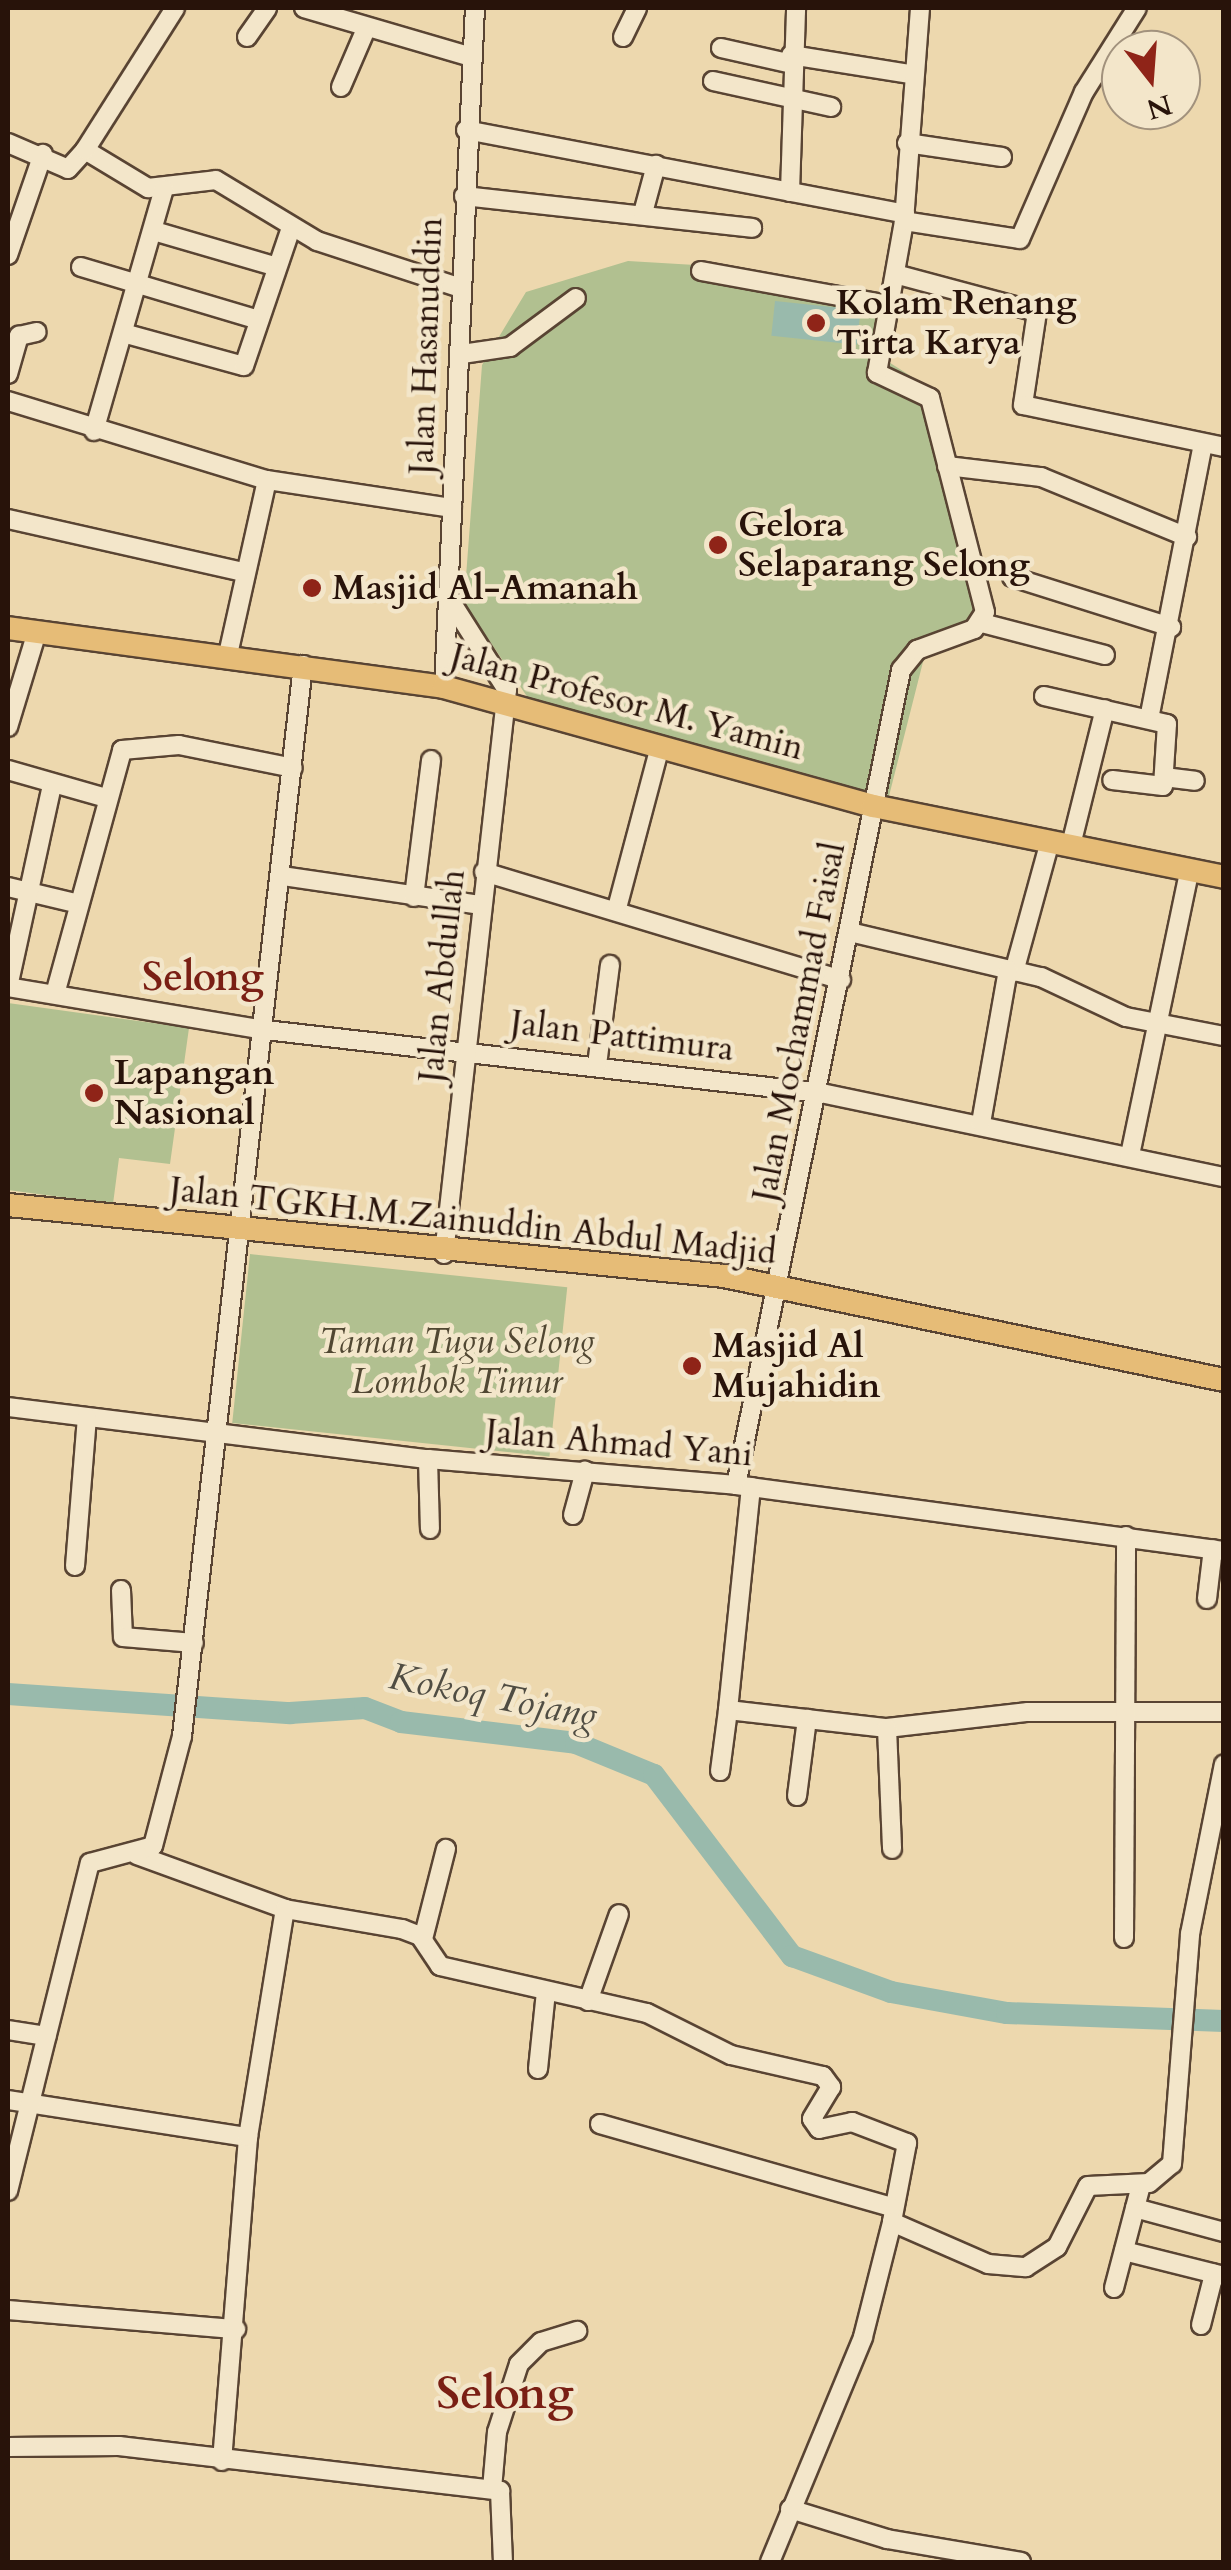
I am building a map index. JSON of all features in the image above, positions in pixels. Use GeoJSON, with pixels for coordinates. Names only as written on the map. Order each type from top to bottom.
{"type":"FeatureCollection","features":[{"type":"Feature","properties":{"kind":"main road","name":"Jalan Profesor M. Yamin"},"geometry":{"type":"LineString","coordinates":[[8,628],[36,635],[303,665],[444,687],[873,806],[1224,877]]}},
{"type":"Feature","properties":{"kind":"main road","name":"Jalan TGKH.M.Zainuddin Abdul Madjid"},"geometry":{"type":"LineString","coordinates":[[8,1205],[240,1234],[781,1285],[1224,1380]]}},
{"type":"Feature","properties":{"kind":"street"},"geometry":{"type":"LineString","coordinates":[[8,143],[42,154],[70,169],[174,8]]}},
{"type":"Feature","properties":{"kind":"street"},"geometry":{"type":"LineString","coordinates":[[247,37],[267,8]]}},
{"type":"Feature","properties":{"kind":"street"},"geometry":{"type":"LineString","coordinates":[[304,8],[468,56]]}},
{"type":"Feature","properties":{"kind":"street","name":"Jalan Hasanuddin"},"geometry":{"type":"LineString","coordinates":[[444,687],[462,354],[460,288],[468,56],[476,8]]}},
{"type":"Feature","properties":{"kind":"street"},"geometry":{"type":"LineString","coordinates":[[623,36],[637,8]]}},
{"type":"Feature","properties":{"kind":"street"},"geometry":{"type":"LineString","coordinates":[[790,192],[796,8]]}},
{"type":"Feature","properties":{"kind":"street"},"geometry":{"type":"LineString","coordinates":[[920,8],[910,74],[904,218],[878,376],[928,395],[982,622],[1105,655]]}},
{"type":"Feature","properties":{"kind":"street"},"geometry":{"type":"LineString","coordinates":[[466,130],[1020,239],[1084,92],[1137,8]]}},
{"type":"Feature","properties":{"kind":"street"},"geometry":{"type":"LineString","coordinates":[[340,87],[366,29]]}},
{"type":"Feature","properties":{"kind":"street"},"geometry":{"type":"LineString","coordinates":[[721,48],[910,74]]}},
{"type":"Feature","properties":{"kind":"street"},"geometry":{"type":"LineString","coordinates":[[712,81],[795,103],[831,107]]}},
{"type":"Feature","properties":{"kind":"street"},"geometry":{"type":"LineString","coordinates":[[908,144],[1002,158]]}},
{"type":"Feature","properties":{"kind":"street"},"geometry":{"type":"LineString","coordinates":[[85,150],[164,189],[216,180],[291,228],[460,288]]}},
{"type":"Feature","properties":{"kind":"street"},"geometry":{"type":"LineString","coordinates":[[8,256],[42,154]]}},
{"type":"Feature","properties":{"kind":"street"},"geometry":{"type":"LineString","coordinates":[[643,213],[656,165]]}},
{"type":"Feature","properties":{"kind":"street"},"geometry":{"type":"LineString","coordinates":[[94,432],[164,189]]}},
{"type":"Feature","properties":{"kind":"street"},"geometry":{"type":"LineString","coordinates":[[464,196],[752,228]]}},
{"type":"Feature","properties":{"kind":"street"},"geometry":{"type":"LineString","coordinates":[[123,333],[240,367],[291,228]]}},
{"type":"Feature","properties":{"kind":"street"},"geometry":{"type":"LineString","coordinates":[[154,231],[278,267]]}},
{"type":"Feature","properties":{"kind":"street"},"geometry":{"type":"LineString","coordinates":[[81,268],[259,320]]}},
{"type":"Feature","properties":{"kind":"street"},"geometry":{"type":"LineString","coordinates":[[701,270],[890,305]]}},
{"type":"Feature","properties":{"kind":"street"},"geometry":{"type":"LineString","coordinates":[[895,274],[1037,312],[1023,405],[1224,447]]}},
{"type":"Feature","properties":{"kind":"street"},"geometry":{"type":"LineString","coordinates":[[462,354],[510,347],[576,298]]}},
{"type":"Feature","properties":{"kind":"street"},"geometry":{"type":"LineString","coordinates":[[8,374],[19,336],[36,332]]}},
{"type":"Feature","properties":{"kind":"street"},"geometry":{"type":"LineString","coordinates":[[8,401],[94,432],[267,480],[452,508]]}},
{"type":"Feature","properties":{"kind":"street"},"geometry":{"type":"LineString","coordinates":[[1149,719],[1171,627],[1203,444]]}},
{"type":"Feature","properties":{"kind":"street"},"geometry":{"type":"LineString","coordinates":[[947,466],[1041,477],[1187,537]]}},
{"type":"Feature","properties":{"kind":"street"},"geometry":{"type":"LineString","coordinates":[[227,659],[243,572],[267,480]]}},
{"type":"Feature","properties":{"kind":"street"},"geometry":{"type":"LineString","coordinates":[[8,519],[243,572]]}},
{"type":"Feature","properties":{"kind":"street"},"geometry":{"type":"LineString","coordinates":[[1012,577],[1171,627]]}},
{"type":"Feature","properties":{"kind":"street"},"geometry":{"type":"LineString","coordinates":[[448,597],[499,669],[506,704]]}},
{"type":"Feature","properties":{"kind":"street","name":"Jalan Mochammad Faisal"},"geometry":{"type":"LineString","coordinates":[[720,1771],[728,1710],[743,1486],[873,806],[907,659],[982,622]]}},
{"type":"Feature","properties":{"kind":"street"},"geometry":{"type":"LineString","coordinates":[[8,727],[36,635]]}},
{"type":"Feature","properties":{"kind":"street"},"geometry":{"type":"LineString","coordinates":[[137,1855],[158,1836],[182,1736],[221,1434],[303,665]]}},
{"type":"Feature","properties":{"kind":"street"},"geometry":{"type":"LineString","coordinates":[[1044,696],[1149,719],[1168,727],[1164,777],[1156,788],[1112,780]]}},
{"type":"Feature","properties":{"kind":"street","name":"Jalan Abdullah"},"geometry":{"type":"LineString","coordinates":[[444,1254],[469,1050],[484,872],[506,704]]}},
{"type":"Feature","properties":{"kind":"street"},"geometry":{"type":"LineString","coordinates":[[981,1124],[1011,971],[1060,843],[1104,709]]}},
{"type":"Feature","properties":{"kind":"street"},"geometry":{"type":"LineString","coordinates":[[55,994],[103,797],[132,745],[293,768]]}},
{"type":"Feature","properties":{"kind":"street"},"geometry":{"type":"LineString","coordinates":[[617,908],[660,746]]}},
{"type":"Feature","properties":{"kind":"street"},"geometry":{"type":"LineString","coordinates":[[414,898],[431,760]]}},
{"type":"Feature","properties":{"kind":"street"},"geometry":{"type":"LineString","coordinates":[[8,770],[52,786],[103,797]]}},
{"type":"Feature","properties":{"kind":"street"},"geometry":{"type":"LineString","coordinates":[[1164,777],[1195,781]]}},
{"type":"Feature","properties":{"kind":"street"},"geometry":{"type":"LineString","coordinates":[[8,987],[52,786]]}},
{"type":"Feature","properties":{"kind":"street"},"geometry":{"type":"LineString","coordinates":[[484,872],[617,908],[841,980]]}},
{"type":"Feature","properties":{"kind":"street"},"geometry":{"type":"LineString","coordinates":[[1130,1155],[1153,1022],[1189,872]]}},
{"type":"Feature","properties":{"kind":"street"},"geometry":{"type":"LineString","coordinates":[[282,876],[481,905]]}},
{"type":"Feature","properties":{"kind":"street"},"geometry":{"type":"LineString","coordinates":[[8,887],[75,903]]}},
{"type":"Feature","properties":{"kind":"street"},"geometry":{"type":"LineString","coordinates":[[850,932],[1011,971],[1153,1022],[1224,1036]]}},
{"type":"Feature","properties":{"kind":"street"},"geometry":{"type":"LineString","coordinates":[[597,1066],[610,964]]}},
{"type":"Feature","properties":{"kind":"street","name":"Jalan Pattimura"},"geometry":{"type":"LineString","coordinates":[[8,987],[265,1030],[469,1050],[821,1093],[1130,1155],[1224,1178]]}},
{"type":"Feature","properties":{"kind":"street","name":"Jalan Ahmad Yani"},"geometry":{"type":"LineString","coordinates":[[8,1406],[428,1459],[743,1486],[1218,1550]]}},
{"type":"Feature","properties":{"kind":"street"},"geometry":{"type":"LineString","coordinates":[[75,1566],[87,1417]]}},
{"type":"Feature","properties":{"kind":"street"},"geometry":{"type":"LineString","coordinates":[[428,1459],[430,1530]]}},
{"type":"Feature","properties":{"kind":"street"},"geometry":{"type":"LineString","coordinates":[[574,1515],[585,1471]]}},
{"type":"Feature","properties":{"kind":"street"},"geometry":{"type":"LineString","coordinates":[[1124,1938],[1122,1711],[1126,1536]]}},
{"type":"Feature","properties":{"kind":"street"},"geometry":{"type":"LineString","coordinates":[[1207,1599],[1218,1550]]}},
{"type":"Feature","properties":{"kind":"street"},"geometry":{"type":"LineString","coordinates":[[121,1590],[123,1637],[193,1650]]}},
{"type":"Feature","properties":{"kind":"street"},"geometry":{"type":"LineString","coordinates":[[728,1710],[887,1728],[1122,1711],[1224,1712]]}},
{"type":"Feature","properties":{"kind":"street"},"geometry":{"type":"LineString","coordinates":[[798,1796],[807,1719]]}},
{"type":"Feature","properties":{"kind":"street"},"geometry":{"type":"LineString","coordinates":[[887,1728],[892,1849]]}},
{"type":"Feature","properties":{"kind":"street"},"geometry":{"type":"LineString","coordinates":[[600,2124],[891,2215],[988,2264],[1026,2267],[1057,2247],[1088,2186],[1141,2184],[1172,2164],[1184,2063],[1184,2012],[1214,1864],[1224,1764]]}},
{"type":"Feature","properties":{"kind":"street"},"geometry":{"type":"LineString","coordinates":[[423,1939],[446,1849]]}},
{"type":"Feature","properties":{"kind":"street"},"geometry":{"type":"LineString","coordinates":[[8,2191],[93,1858],[137,1855],[285,1909],[423,1939],[440,1966],[657,2016],[731,2056],[823,2076],[831,2087],[812,2118],[820,2130],[852,2122],[907,2143],[863,2337],[770,2562]]}},
{"type":"Feature","properties":{"kind":"street"},"geometry":{"type":"LineString","coordinates":[[222,2461],[236,2329],[248,2136],[285,1909]]}},
{"type":"Feature","properties":{"kind":"street"},"geometry":{"type":"LineString","coordinates":[[588,2001],[618,1914]]}},
{"type":"Feature","properties":{"kind":"street"},"geometry":{"type":"LineString","coordinates":[[538,2069],[546,1991]]}},
{"type":"Feature","properties":{"kind":"street"},"geometry":{"type":"LineString","coordinates":[[8,2030],[47,2036]]}},
{"type":"Feature","properties":{"kind":"street"},"geometry":{"type":"LineString","coordinates":[[8,2100],[248,2136]]}},
{"type":"Feature","properties":{"kind":"street"},"geometry":{"type":"LineString","coordinates":[[1114,2288],[1141,2184]]}},
{"type":"Feature","properties":{"kind":"street"},"geometry":{"type":"LineString","coordinates":[[1135,2208],[1224,2232]]}},
{"type":"Feature","properties":{"kind":"street"},"geometry":{"type":"LineString","coordinates":[[1124,2251],[1219,2275],[1201,2325]]}},
{"type":"Feature","properties":{"kind":"street"},"geometry":{"type":"LineString","coordinates":[[8,2310],[236,2329]]}},
{"type":"Feature","properties":{"kind":"street"},"geometry":{"type":"LineString","coordinates":[[492,2490],[497,2432],[519,2364],[541,2342],[578,2331]]}},
{"type":"Feature","properties":{"kind":"street"},"geometry":{"type":"LineString","coordinates":[[8,2448],[99,2444],[492,2490],[507,2504],[503,2562]]}},
{"type":"Feature","properties":{"kind":"street"},"geometry":{"type":"LineString","coordinates":[[790,2509],[903,2543],[1020,2562]]}},
{"type":"Feature","properties":{"kind":"green space","name":"Gelora Selaparang Selong"},"geometry":{"type":"Polygon","coordinates":[[[628,261],[729,267],[884,309],[884,359],[931,389],[988,627],[925,654],[888,800],[528,698],[464,603],[482,365],[526,292],[628,261]]]}},
{"type":"Feature","properties":{"kind":"green space","name":"Lapangan Nasional"},"geometry":{"type":"Polygon","coordinates":[[[8,1003],[189,1028],[170,1164],[119,1158],[113,1204],[8,1190],[8,1003]]]}},
{"type":"Feature","properties":{"kind":"green space","name":"Taman Tugu Selong Lombok Timur"},"geometry":{"type":"Polygon","coordinates":[[[250,1254],[567,1287],[549,1456],[232,1423],[250,1254]]]}},
{"type":"Feature","properties":{"kind":"shaded area","name":"Kolam Renang Tirta Karya"},"geometry":{"type":"Polygon","coordinates":[[[775,301],[861,310],[857,345],[771,336],[775,301]]]}},
{"type":"Feature","properties":{"kind":"waterway","name":"Kokoq Tojang"},"geometry":{"type":"LineString","coordinates":[[8,1694],[290,1713],[365,1708],[401,1722],[576,1743],[654,1775],[792,1956],[891,1992],[1007,2013],[1224,2021]]}},
{"type":"Feature","properties":{"kind":"place","name":"Kolam Renang Tirta Karya"},"geometry":{"type":"Point","coordinates":[816,323]}},
{"type":"Feature","properties":{"kind":"place","name":"Gelora Selaparang Selong"},"geometry":{"type":"Point","coordinates":[718,545]}},
{"type":"Feature","properties":{"kind":"place","name":"Masjid Al-Amanah"},"geometry":{"type":"Point","coordinates":[312,588]}},
{"type":"Feature","properties":{"kind":"place","name":"Lapangan Nasional"},"geometry":{"type":"Point","coordinates":[94,1093]}},
{"type":"Feature","properties":{"kind":"place","name":"Masjid Al Mujahidin"},"geometry":{"type":"Point","coordinates":[692,1366]}},
{"type":"Feature","properties":{"kind":"district","name":"Selong"},"geometry":{"type":"Point","coordinates":[203,978]}},
{"type":"Feature","properties":{"kind":"district","name":"Selong"},"geometry":{"type":"Point","coordinates":[505,2394]}}]}
